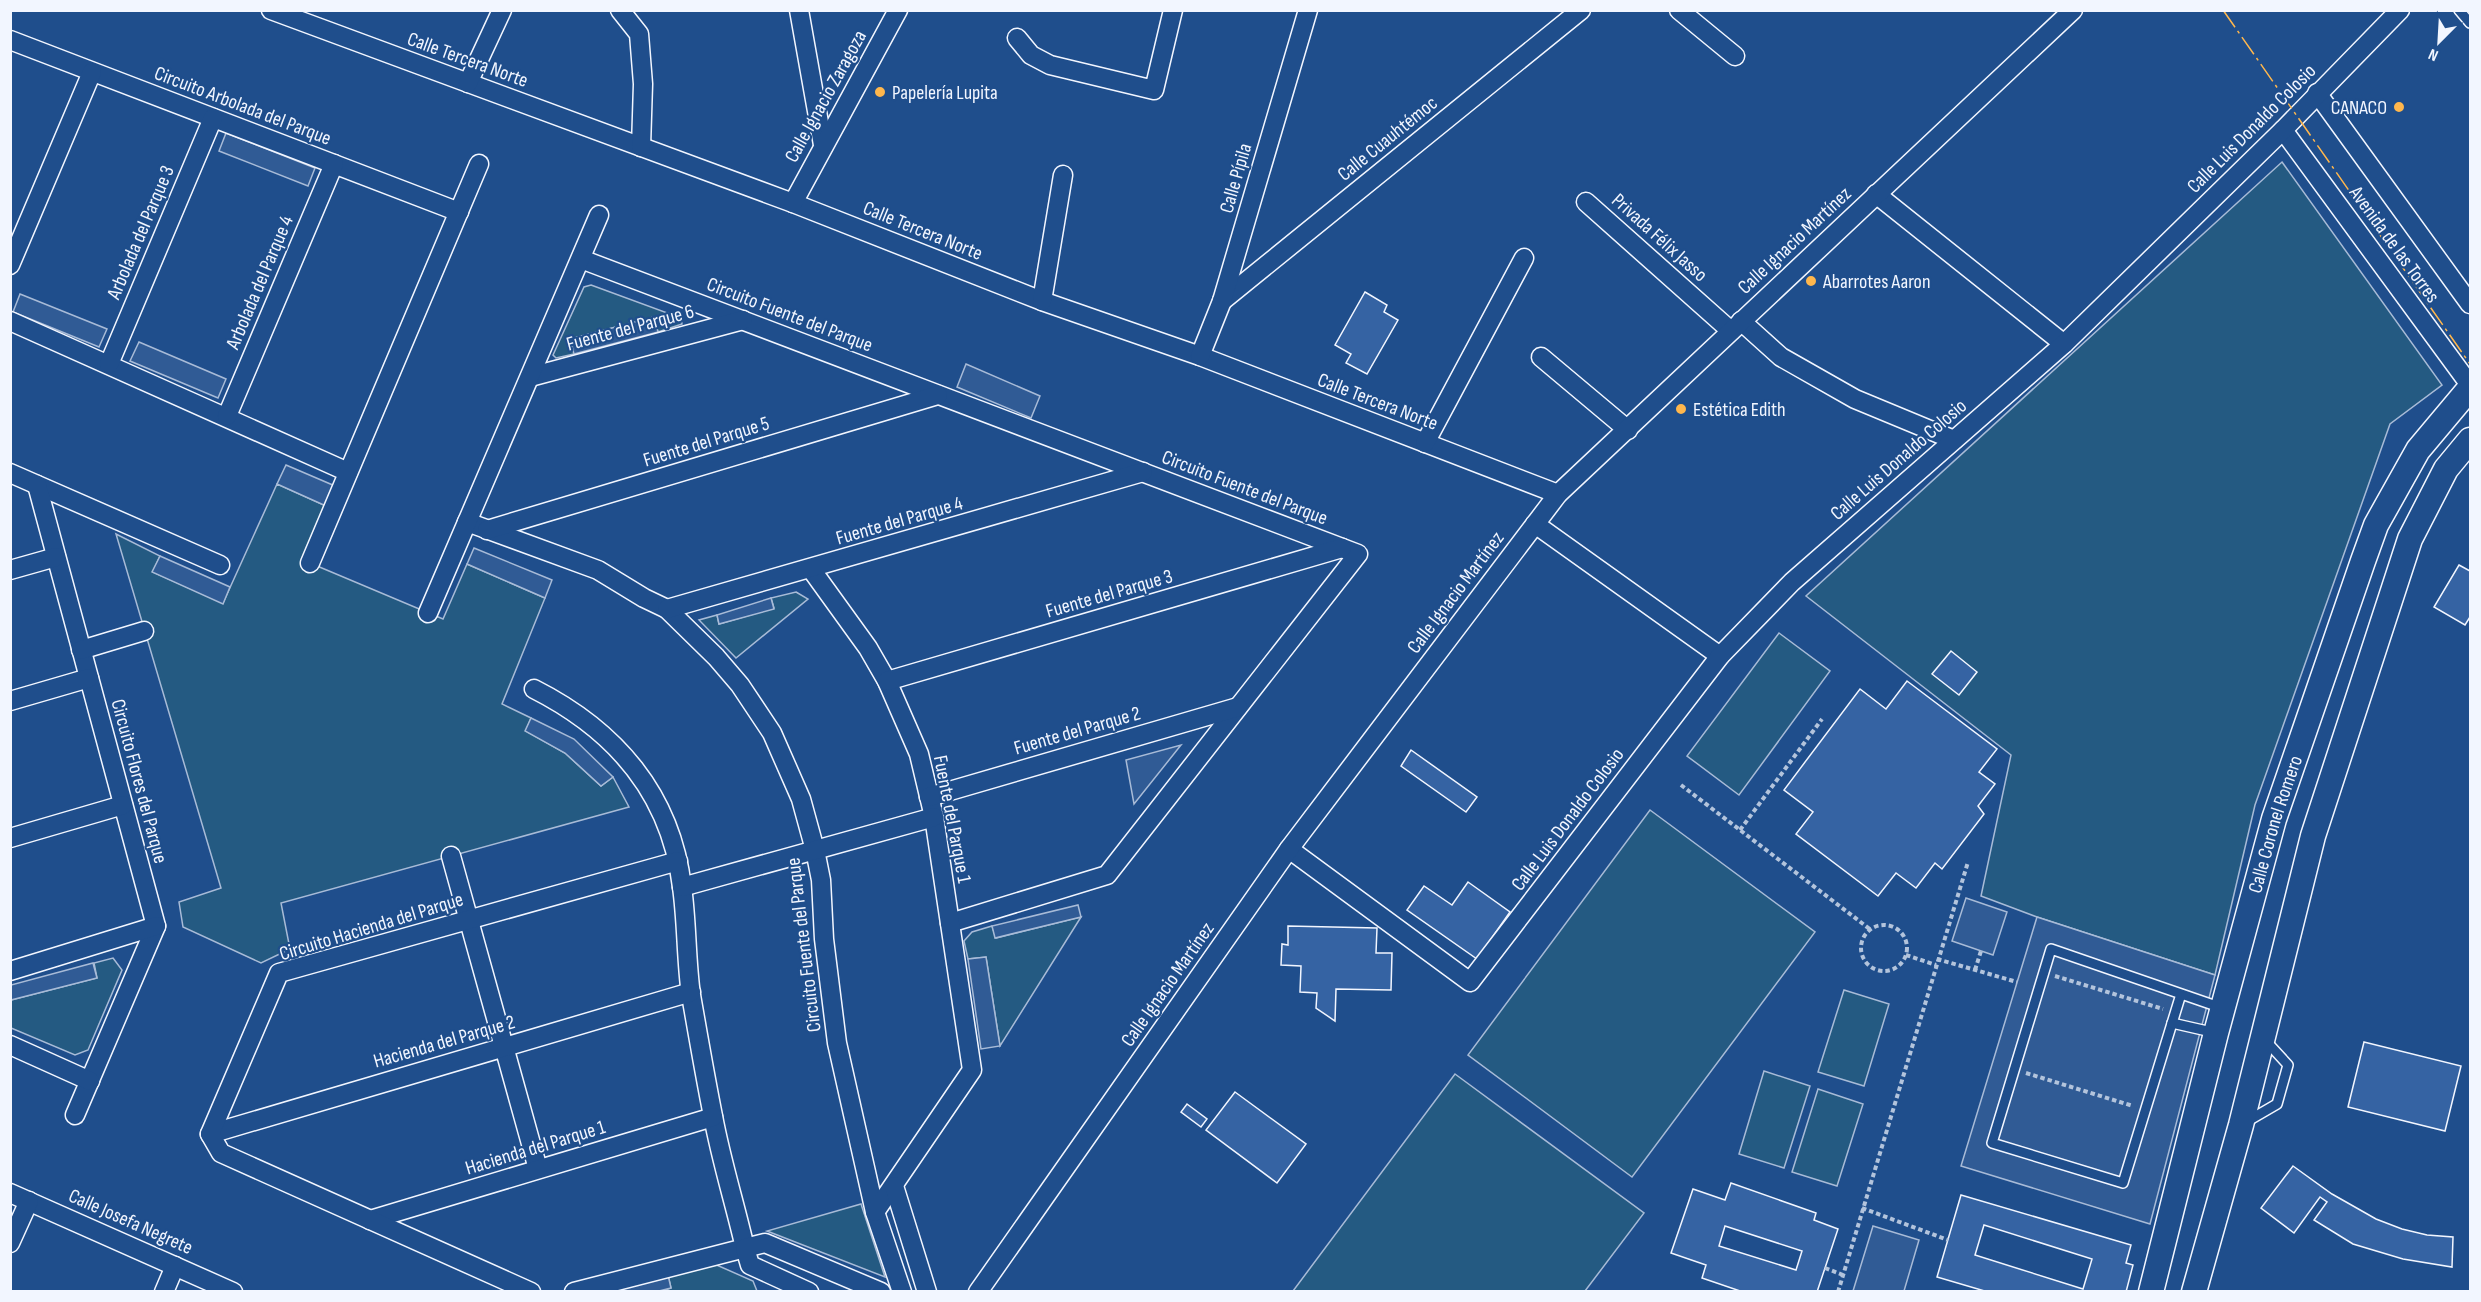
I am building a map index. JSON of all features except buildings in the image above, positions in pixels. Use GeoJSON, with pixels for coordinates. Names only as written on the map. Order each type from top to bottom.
{"type":"FeatureCollection","features":[{"type":"Feature","properties":{"kind":"main road","name":"Calle Coronel Romero"},"geometry":{"type":"LineString","coordinates":[[2151,1292],[2222,1008],[2274,819],[2376,525],[2418,450],[2470,386]]}},
{"type":"Feature","properties":{"kind":"main road","name":"Calle Coronel Romero"},"geometry":{"type":"LineString","coordinates":[[2194,1292],[2264,1039],[2313,836],[2410,539],[2446,469],[2470,440]]}},
{"type":"Feature","properties":{"kind":"street","name":"Calle Tercera Norte"},"geometry":{"type":"LineString","coordinates":[[271,10],[793,203],[1042,301],[1200,356],[1558,494]]}},
{"type":"Feature","properties":{"kind":"street"},"geometry":{"type":"LineString","coordinates":[[468,83],[502,10]]}},
{"type":"Feature","properties":{"kind":"street"},"geometry":{"type":"LineString","coordinates":[[620,10],[639,34],[643,84],[641,147]]}},
{"type":"Feature","properties":{"kind":"street"},"geometry":{"type":"LineString","coordinates":[[799,10],[823,145]]}},
{"type":"Feature","properties":{"kind":"street","name":"Calle Ignacio Zaragoza"},"geometry":{"type":"LineString","coordinates":[[793,203],[898,10]]}},
{"type":"Feature","properties":{"kind":"street"},"geometry":{"type":"LineString","coordinates":[[1017,38],[1031,55],[1050,65],[1154,90],[1173,10]]}},
{"type":"Feature","properties":{"kind":"street","name":"Calle Pípila"},"geometry":{"type":"LineString","coordinates":[[1200,356],[1222,302],[1308,10]]}},
{"type":"Feature","properties":{"kind":"street","name":"Calle Cuauhtémoc"},"geometry":{"type":"LineString","coordinates":[[1222,302],[1581,10]]}},
{"type":"Feature","properties":{"kind":"street"},"geometry":{"type":"LineString","coordinates":[[1679,10],[1734,56]]}},
{"type":"Feature","properties":{"kind":"street","name":"Calle Ignacio Martínez"},"geometry":{"type":"LineString","coordinates":[[978,1292],[1289,849],[1558,494],[2073,10]]}},
{"type":"Feature","properties":{"kind":"street","name":"Calle Luis Donaldo Colosio"},"geometry":{"type":"LineString","coordinates":[[1289,849],[1470,982],[1720,656],[1792,582],[2064,344],[2283,130],[2400,10]]}},
{"type":"Feature","properties":{"kind":"street","name":"Circuito Arbolada del Parque"},"geometry":{"type":"LineString","coordinates":[[10,40],[459,212]]}},
{"type":"Feature","properties":{"kind":"street"},"geometry":{"type":"LineString","coordinates":[[10,265],[92,72]]}},
{"type":"Feature","properties":{"kind":"street","name":"Avenida de las Torres"},"geometry":{"type":"LineString","coordinates":[[2318,93],[2461,285],[2470,304]]}},
{"type":"Feature","properties":{"kind":"street","name":"Arbolada del Parque 3"},"geometry":{"type":"LineString","coordinates":[[108,364],[213,118]]}},
{"type":"Feature","properties":{"kind":"street","name":"Avenida de las Torres"},"geometry":{"type":"LineString","coordinates":[[2283,130],[2470,386]]}},
{"type":"Feature","properties":{"kind":"street","name":"Arbolada del Parque 4"},"geometry":{"type":"LineString","coordinates":[[227,416],[334,164]]}},
{"type":"Feature","properties":{"kind":"street"},"geometry":{"type":"LineString","coordinates":[[310,563],[479,164]]}},
{"type":"Feature","properties":{"kind":"street"},"geometry":{"type":"LineString","coordinates":[[1042,301],[1063,175]]}},
{"type":"Feature","properties":{"kind":"street"},"geometry":{"type":"LineString","coordinates":[[1876,194],[2064,344]]}},
{"type":"Feature","properties":{"kind":"street","name":"Privada Félix Jasso"},"geometry":{"type":"LineString","coordinates":[[1586,202],[1736,326],[1781,357],[1855,399],[1954,440]]}},
{"type":"Feature","properties":{"kind":"street"},"geometry":{"type":"LineString","coordinates":[[428,613],[599,215]]}},
{"type":"Feature","properties":{"kind":"street"},"geometry":{"type":"LineString","coordinates":[[1425,443],[1524,258]]}},
{"type":"Feature","properties":{"kind":"street","name":"Circuito Fuente del Parque"},"geometry":{"type":"LineString","coordinates":[[581,259],[1358,554],[1107,875],[950,923]]}},
{"type":"Feature","properties":{"kind":"street","name":"Fuente del Parque 6"},"geometry":{"type":"LineString","coordinates":[[530,377],[743,320]]}},
{"type":"Feature","properties":{"kind":"street"},"geometry":{"type":"LineString","coordinates":[[10,321],[348,472]]}},
{"type":"Feature","properties":{"kind":"street"},"geometry":{"type":"LineString","coordinates":[[1541,357],[1628,430]]}},
{"type":"Feature","properties":{"kind":"street","name":"Fuente del Parque 5"},"geometry":{"type":"LineString","coordinates":[[487,530],[938,395]]}},
{"type":"Feature","properties":{"kind":"street","name":"Fuente del Parque 4"},"geometry":{"type":"LineString","coordinates":[[667,609],[1143,472]]}},
{"type":"Feature","properties":{"kind":"street"},"geometry":{"type":"LineString","coordinates":[[10,473],[220,565]]}},
{"type":"Feature","properties":{"kind":"street","name":"Circuito Flores del Parque"},"geometry":{"type":"LineString","coordinates":[[37,485],[156,926]]}},
{"type":"Feature","properties":{"kind":"street","name":"Circuito Fuente del Parque"},"geometry":{"type":"LineString","coordinates":[[467,522],[598,570],[667,609],[716,657],[740,685],[761,716],[790,770],[801,799],[815,850],[821,880],[824,939],[837,1043],[875,1212],[902,1292]]}},
{"type":"Feature","properties":{"kind":"street"},"geometry":{"type":"LineString","coordinates":[[1535,524],[1720,656]]}},
{"type":"Feature","properties":{"kind":"street","name":"Fuente del Parque 3"},"geometry":{"type":"LineString","coordinates":[[887,681],[1342,548]]}},
{"type":"Feature","properties":{"kind":"street"},"geometry":{"type":"LineString","coordinates":[[10,570],[56,557]]}},
{"type":"Feature","properties":{"kind":"street","name":"Fuente del Parque 1"},"geometry":{"type":"LineString","coordinates":[[811,568],[868,648],[887,681],[919,754],[933,817],[972,1070],[894,1186]]}},
{"type":"Feature","properties":{"kind":"street"},"geometry":{"type":"LineString","coordinates":[[81,650],[144,631]]}},
{"type":"Feature","properties":{"kind":"street"},"geometry":{"type":"LineString","coordinates":[[10,701],[89,678]]}},
{"type":"Feature","properties":{"kind":"street"},"geometry":{"type":"LineString","coordinates":[[534,689],[572,711],[621,751],[636,770],[664,816],[678,861],[691,992],[713,1118],[750,1265],[775,1285],[809,1292]]}},
{"type":"Feature","properties":{"kind":"street","name":"Fuente del Parque 2"},"geometry":{"type":"LineString","coordinates":[[929,797],[1238,707]]}},
{"type":"Feature","properties":{"kind":"street"},"geometry":{"type":"LineString","coordinates":[[10,838],[123,805]]}},
{"type":"Feature","properties":{"kind":"street"},"geometry":{"type":"LineString","coordinates":[[682,887],[933,817]]}},
{"type":"Feature","properties":{"kind":"street"},"geometry":{"type":"LineString","coordinates":[[451,856],[538,1169]]}},
{"type":"Feature","properties":{"kind":"street","name":"Circuito Hacienda del Parque"},"geometry":{"type":"LineString","coordinates":[[210,1134],[279,973],[678,861]]}},
{"type":"Feature","properties":{"kind":"street"},"geometry":{"type":"LineString","coordinates":[[10,971],[156,926]]}},
{"type":"Feature","properties":{"kind":"street"},"geometry":{"type":"LineString","coordinates":[[75,1115],[156,926]]}},
{"type":"Feature","properties":{"kind":"street","name":"Hacienda del Parque 2"},"geometry":{"type":"LineString","coordinates":[[210,1134],[691,992]]}},
{"type":"Feature","properties":{"kind":"street"},"geometry":{"type":"LineString","coordinates":[[10,1046],[90,1081]]}},
{"type":"Feature","properties":{"kind":"street","name":"Hacienda del Parque 1"},"geometry":{"type":"LineString","coordinates":[[370,1220],[713,1118]]}},
{"type":"Feature","properties":{"kind":"street"},"geometry":{"type":"LineString","coordinates":[[210,1134],[221,1153],[531,1292]]}},
{"type":"Feature","properties":{"kind":"street"},"geometry":{"type":"LineString","coordinates":[[875,1212],[894,1186]]}},
{"type":"Feature","properties":{"kind":"street"},"geometry":{"type":"LineString","coordinates":[[894,1186],[927,1292]]}},
{"type":"Feature","properties":{"kind":"street","name":"Calle Josefa Negrete"},"geometry":{"type":"LineString","coordinates":[[10,1192],[233,1292]]}},
{"type":"Feature","properties":{"kind":"street"},"geometry":{"type":"LineString","coordinates":[[10,1243],[29,1201]]}},
{"type":"Feature","properties":{"kind":"street"},"geometry":{"type":"LineString","coordinates":[[574,1292],[765,1243],[881,1292]]}},
{"type":"Feature","properties":{"kind":"street"},"geometry":{"type":"LineString","coordinates":[[164,1292],[175,1266]]}},
{"type":"Feature","properties":{"kind":"lane"},"geometry":{"type":"LineString","coordinates":[[2458,10],[2470,23]]}},
{"type":"Feature","properties":{"kind":"lane"},"geometry":{"type":"LineString","coordinates":[[2181,994],[2123,1184],[1992,1143],[2051,949],[2222,1008]]}},
{"type":"Feature","properties":{"kind":"lane"},"geometry":{"type":"LineString","coordinates":[[2172,1023],[2216,1033]]}},
{"type":"Feature","properties":{"kind":"path"},"geometry":{"type":"LineString","coordinates":[[1740,830],[1822,719]]}},
{"type":"Feature","properties":{"kind":"path"},"geometry":{"type":"LineString","coordinates":[[1681,785],[1871,930]]}},
{"type":"Feature","properties":{"kind":"path"},"geometry":{"type":"LineString","coordinates":[[1838,1292],[1968,862]]}},
{"type":"Feature","properties":{"kind":"path"},"geometry":{"type":"LineString","coordinates":[[1881,925],[1896,928],[1906,940],[1906,955],[1903,962],[1891,971],[1876,970],[1869,966],[1861,946],[1863,939],[1871,930],[1881,925]]}},
{"type":"Feature","properties":{"kind":"path"},"geometry":{"type":"LineString","coordinates":[[1975,970],[1981,951]]}},
{"type":"Feature","properties":{"kind":"path"},"geometry":{"type":"LineString","coordinates":[[1906,955],[2017,982]]}},
{"type":"Feature","properties":{"kind":"path"},"geometry":{"type":"LineString","coordinates":[[2044,972],[2175,1013]]}},
{"type":"Feature","properties":{"kind":"path"},"geometry":{"type":"LineString","coordinates":[[2014,1069],[2145,1110]]}},
{"type":"Feature","properties":{"kind":"path"},"geometry":{"type":"LineString","coordinates":[[1862,1208],[1948,1240]]}},
{"type":"Feature","properties":{"kind":"path"},"geometry":{"type":"LineString","coordinates":[[1825,1268],[1843,1275]]}},
{"type":"Feature","properties":{"kind":"shaded area"},"geometry":{"type":"Polygon","coordinates":[[[226,133],[315,168],[308,186],[219,151],[226,133]]]}},
{"type":"Feature","properties":{"kind":"shaded area"},"geometry":{"type":"Polygon","coordinates":[[[2282,162],[2442,385],[2390,424],[2255,805],[2215,975],[2037,917],[1981,896],[2011,755],[1806,596],[2282,162]]]}},
{"type":"Feature","properties":{"kind":"shaded area"},"geometry":{"type":"Polygon","coordinates":[[[591,285],[681,318],[682,324],[658,332],[654,317],[571,339],[574,354],[556,358],[553,355],[584,287],[591,285]]]}},
{"type":"Feature","properties":{"kind":"shaded area"},"geometry":{"type":"Polygon","coordinates":[[[20,294],[107,329],[99,347],[13,312],[20,294]]]}},
{"type":"Feature","properties":{"kind":"shaded area"},"geometry":{"type":"Polygon","coordinates":[[[654,317],[658,332],[574,354],[570,339],[654,317]]]}},
{"type":"Feature","properties":{"kind":"shaded area"},"geometry":{"type":"Polygon","coordinates":[[[139,342],[226,379],[218,398],[130,361],[139,342]]]}},
{"type":"Feature","properties":{"kind":"shaded area"},"geometry":{"type":"Polygon","coordinates":[[[966,364],[1040,396],[1031,418],[957,387],[966,364]]]}},
{"type":"Feature","properties":{"kind":"shaded area"},"geometry":{"type":"Polygon","coordinates":[[[286,465],[335,486],[326,506],[277,484],[286,465]]]}},
{"type":"Feature","properties":{"kind":"shaded area"},"geometry":{"type":"Polygon","coordinates":[[[277,484],[326,506],[310,563],[443,619],[467,564],[545,598],[502,704],[531,718],[526,731],[565,753],[601,786],[613,777],[629,807],[281,903],[290,949],[261,963],[183,927],[179,902],[221,888],[116,534],[160,556],[153,572],[223,603],[277,484]]]}},
{"type":"Feature","properties":{"kind":"shaded area"},"geometry":{"type":"Polygon","coordinates":[[[474,548],[552,580],[545,598],[467,564],[474,548]]]}},
{"type":"Feature","properties":{"kind":"shaded area"},"geometry":{"type":"Polygon","coordinates":[[[160,556],[230,587],[223,604],[152,572],[160,556]]]}},
{"type":"Feature","properties":{"kind":"shaded area"},"geometry":{"type":"Polygon","coordinates":[[[796,592],[808,599],[736,658],[699,620],[717,615],[719,624],[774,608],[771,598],[796,592]]]}},
{"type":"Feature","properties":{"kind":"shaded area"},"geometry":{"type":"Polygon","coordinates":[[[771,598],[774,609],[719,624],[717,615],[771,598]]]}},
{"type":"Feature","properties":{"kind":"shaded area"},"geometry":{"type":"Polygon","coordinates":[[[1779,633],[1830,671],[1739,795],[1687,756],[1779,633]]]}},
{"type":"Feature","properties":{"kind":"shaded area"},"geometry":{"type":"Polygon","coordinates":[[[531,718],[574,739],[613,777],[601,786],[565,753],[525,731],[531,718]]]}},
{"type":"Feature","properties":{"kind":"shaded area"},"geometry":{"type":"Polygon","coordinates":[[[1181,745],[1134,804],[1126,760],[1181,745]]]}},
{"type":"Feature","properties":{"kind":"shaded area"},"geometry":{"type":"Polygon","coordinates":[[[1650,810],[1815,932],[1632,1177],[1468,1055],[1650,810]]]}},
{"type":"Feature","properties":{"kind":"shaded area"},"geometry":{"type":"Polygon","coordinates":[[[1966,898],[2007,912],[1993,955],[1952,941],[1966,898]]]}},
{"type":"Feature","properties":{"kind":"shaded area"},"geometry":{"type":"Polygon","coordinates":[[[1078,905],[1081,917],[995,938],[992,926],[1078,905]]]}},
{"type":"Feature","properties":{"kind":"shaded area"},"geometry":{"type":"Polygon","coordinates":[[[1081,917],[1000,1046],[986,957],[968,959],[964,941],[972,932],[992,926],[996,938],[1081,917]]]}},
{"type":"Feature","properties":{"kind":"shaded area"},"geometry":{"type":"Polygon","coordinates":[[[2037,917],[2215,975],[2150,1224],[1961,1166],[2037,917]]]}},
{"type":"Feature","properties":{"kind":"shaded area"},"geometry":{"type":"Polygon","coordinates":[[[986,957],[1000,1046],[981,1049],[968,959],[986,957]]]}},
{"type":"Feature","properties":{"kind":"shaded area"},"geometry":{"type":"Polygon","coordinates":[[[113,958],[122,970],[88,1050],[75,1055],[11,1028],[11,1000],[97,978],[94,963],[113,958]]]}},
{"type":"Feature","properties":{"kind":"shaded area"},"geometry":{"type":"Polygon","coordinates":[[[93,963],[97,978],[11,1000],[11,985],[93,963]]]}},
{"type":"Feature","properties":{"kind":"shaded area"},"geometry":{"type":"Polygon","coordinates":[[[1844,990],[1889,1004],[1864,1086],[1818,1072],[1844,990]]]}},
{"type":"Feature","properties":{"kind":"shaded area"},"geometry":{"type":"Polygon","coordinates":[[[1764,1071],[1810,1086],[1784,1168],[1739,1154],[1764,1071]]]}},
{"type":"Feature","properties":{"kind":"shaded area"},"geometry":{"type":"Polygon","coordinates":[[[1455,1074],[1644,1213],[1585,1291],[1293,1291],[1455,1074]]]}},
{"type":"Feature","properties":{"kind":"shaded area"},"geometry":{"type":"Polygon","coordinates":[[[1818,1089],[1863,1104],[1837,1186],[1792,1172],[1818,1089]]]}},
{"type":"Feature","properties":{"kind":"shaded area"},"geometry":{"type":"Polygon","coordinates":[[[861,1204],[885,1277],[767,1231],[861,1204]]]}},
{"type":"Feature","properties":{"kind":"shaded area"},"geometry":{"type":"Polygon","coordinates":[[[1873,1226],[1919,1240],[1904,1291],[1853,1291],[1873,1226]]]}},
{"type":"Feature","properties":{"kind":"shaded area"},"geometry":{"type":"Polygon","coordinates":[[[712,1263],[753,1281],[757,1291],[659,1292],[671,1288],[668,1275],[712,1263]]]}},
{"type":"Feature","properties":{"kind":"shaded area"},"geometry":{"type":"Polygon","coordinates":[[[668,1275],[671,1288],[659,1291],[609,1292],[668,1275]]]}},
{"type":"Feature","properties":{"kind":"power"},"geometry":{"type":"LineString","coordinates":[[2223,10],[2470,364]]}},
{"type":"Feature","properties":{"kind":"place","name":"Papelería Lupita"},"geometry":{"type":"Point","coordinates":[880,92]}},
{"type":"Feature","properties":{"kind":"place","name":"CANACO"},"geometry":{"type":"Point","coordinates":[2399,107]}},
{"type":"Feature","properties":{"kind":"place","name":"Abarrotes Aaron"},"geometry":{"type":"Point","coordinates":[1811,281]}},
{"type":"Feature","properties":{"kind":"place","name":"Estética Edith"},"geometry":{"type":"Point","coordinates":[1681,409]}}]}
